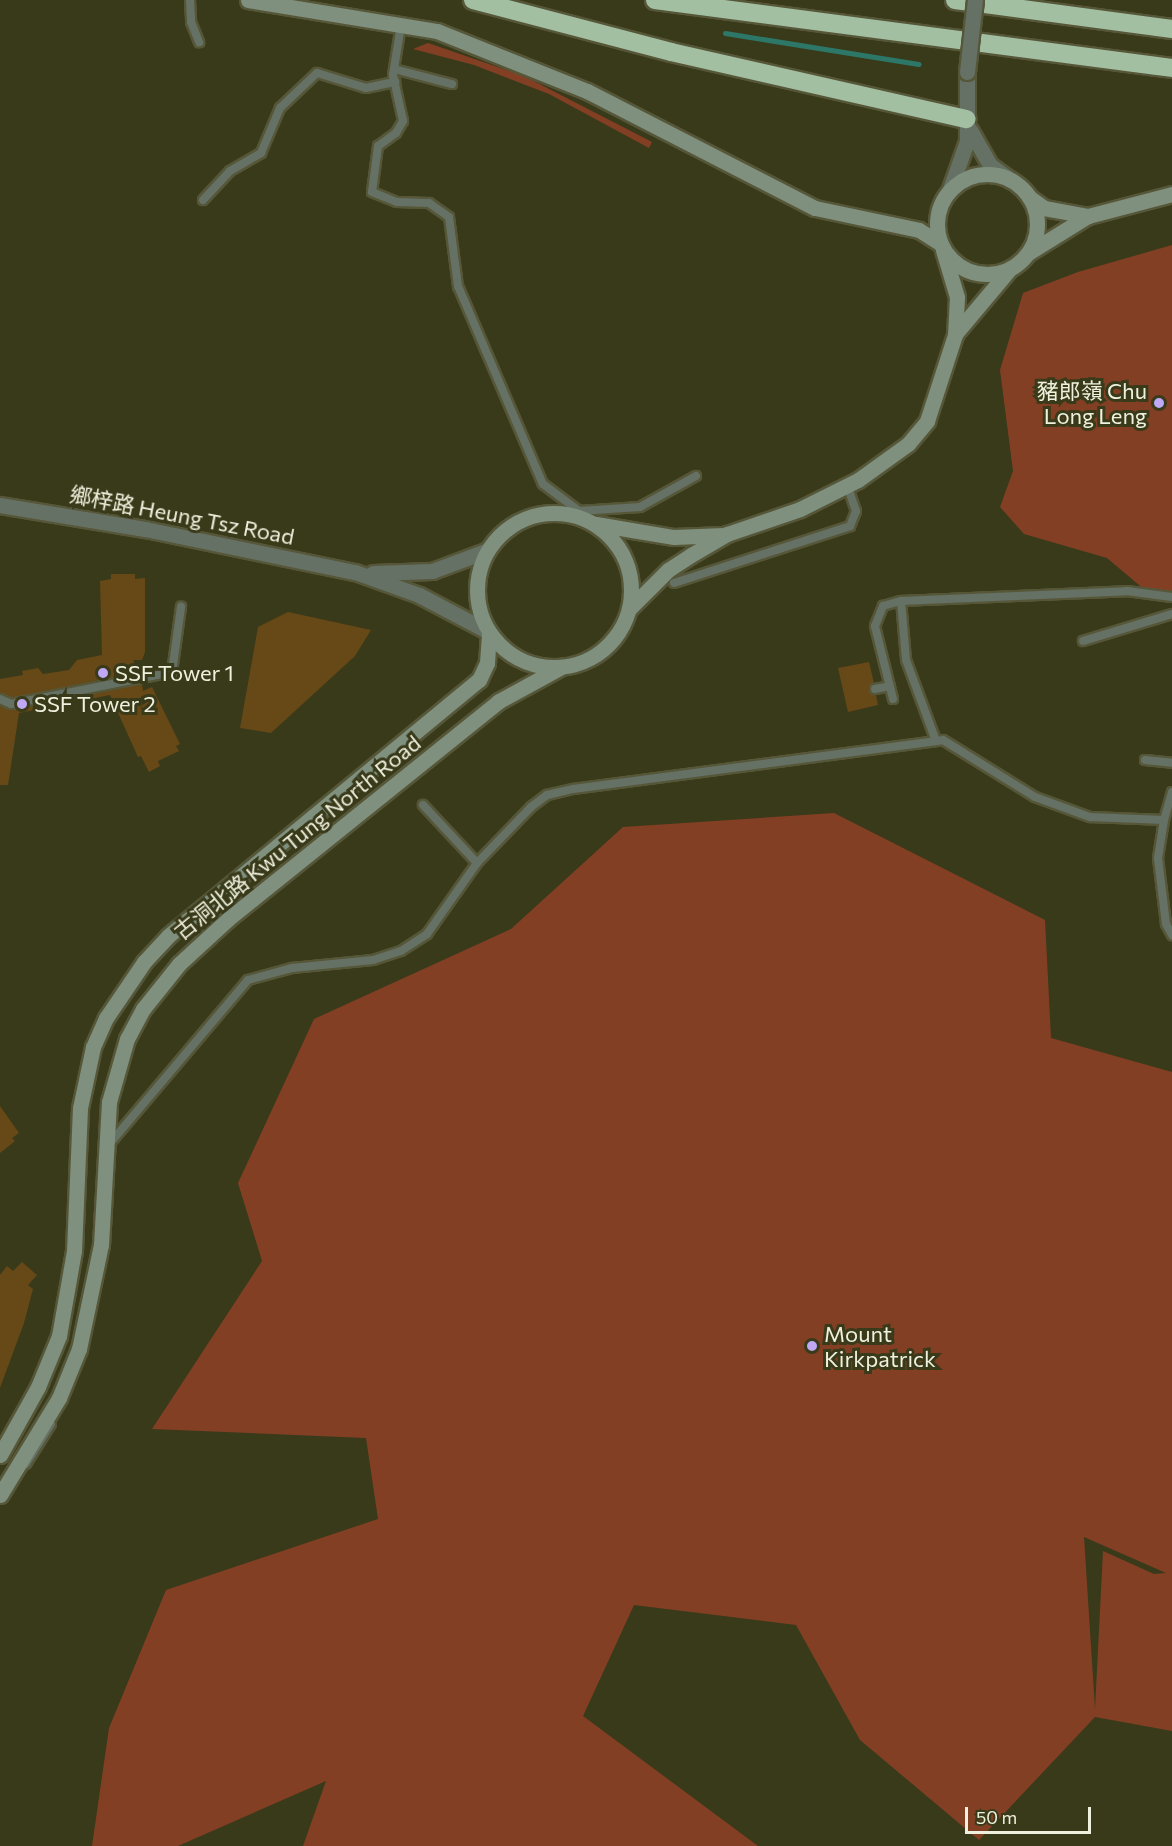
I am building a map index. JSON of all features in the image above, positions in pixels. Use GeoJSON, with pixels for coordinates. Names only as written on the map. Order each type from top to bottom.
{"type":"FeatureCollection","features":[{"type":"Feature","properties":{"kind":"highway"},"geometry":{"type":"LineString","coordinates":[[473,0],[662,49],[966,119]]}},
{"type":"Feature","properties":{"kind":"highway"},"geometry":{"type":"LineString","coordinates":[[655,0],[1172,68]]}},
{"type":"Feature","properties":{"kind":"highway"},"geometry":{"type":"LineString","coordinates":[[955,0],[1172,29]]}},
{"type":"Feature","properties":{"kind":"main road"},"geometry":{"type":"LineString","coordinates":[[248,0],[437,31],[482,47],[587,91],[815,208],[919,230],[942,247],[961,267],[984,274],[1001,272],[1088,216],[1172,194]]}},
{"type":"Feature","properties":{"kind":"main road"},"geometry":{"type":"LineString","coordinates":[[882,222],[904,224],[921,220],[940,203],[950,189],[979,174],[1011,180],[1044,208],[1088,216]]}},
{"type":"Feature","properties":{"kind":"main road"},"geometry":{"type":"LineString","coordinates":[[1028,253],[1037,221],[1029,197]]}},
{"type":"Feature","properties":{"kind":"main road","name":"古洞北路 Kwu Tung North Road"},"geometry":{"type":"LineString","coordinates":[[0,1495],[59,1398],[79,1349],[101,1245],[110,1102],[123,1049],[143,1009],[179,964],[228,919],[499,701],[561,667],[580,663],[611,642],[629,609],[668,570],[727,534],[800,509],[847,485],[894,456],[927,421],[955,335],[957,297],[936,218],[940,203]]}},
{"type":"Feature","properties":{"kind":"main road","name":"古洞北路 Kwu Tung North Road"},"geometry":{"type":"LineString","coordinates":[[955,335],[994,284],[1028,253]]}},
{"type":"Feature","properties":{"kind":"main road","name":"古洞北路 Kwu Tung North Road"},"geometry":{"type":"LineString","coordinates":[[0,1455],[38,1387],[58,1336],[74,1251],[80,1108],[93,1047],[111,1010],[144,962],[168,936],[479,680],[487,663],[489,632],[476,590],[486,550],[510,526],[542,513],[576,516],[596,524],[674,537],[727,534]]}},
{"type":"Feature","properties":{"kind":"main road","name":"古洞北路 Kwu Tung North Road"},"geometry":{"type":"LineString","coordinates":[[596,524],[623,555],[632,591],[629,609]]}},
{"type":"Feature","properties":{"kind":"main road","name":"古洞北路 Kwu Tung North Road"},"geometry":{"type":"LineString","coordinates":[[489,632],[521,660],[561,667]]}},
{"type":"Feature","properties":{"kind":"street"},"geometry":{"type":"LineString","coordinates":[[950,189],[964,155],[967,72],[975,0]]}},
{"type":"Feature","properties":{"kind":"street"},"geometry":{"type":"LineString","coordinates":[[966,119],[973,141],[984,157],[1011,180]]}},
{"type":"Feature","properties":{"kind":"street","name":"鄉梓路 Heung Tsz Road"},"geometry":{"type":"LineString","coordinates":[[0,505],[145,529],[355,572],[419,594],[489,632]]}},
{"type":"Feature","properties":{"kind":"street","name":"鄉梓路 Heung Tsz Road"},"geometry":{"type":"LineString","coordinates":[[355,572],[412,575],[432,572],[486,550]]}},
{"type":"Feature","properties":{"kind":"lane"},"geometry":{"type":"LineString","coordinates":[[190,0],[191,22],[199,42]]}},
{"type":"Feature","properties":{"kind":"lane"},"geometry":{"type":"LineString","coordinates":[[401,25],[394,69],[403,121],[396,133],[378,146],[372,192],[397,202],[429,203],[450,217],[458,286],[543,484],[579,511],[640,507],[696,476]]}},
{"type":"Feature","properties":{"kind":"lane"},"geometry":{"type":"LineString","coordinates":[[394,69],[452,84]]}},
{"type":"Feature","properties":{"kind":"lane"},"geometry":{"type":"LineString","coordinates":[[203,200],[230,171],[261,153],[280,108],[317,73],[366,88],[395,82]]}},
{"type":"Feature","properties":{"kind":"lane"},"geometry":{"type":"LineString","coordinates":[[674,583],[850,526],[856,511],[847,485]]}},
{"type":"Feature","properties":{"kind":"lane"},"geometry":{"type":"LineString","coordinates":[[893,699],[875,626],[877,615],[883,606],[901,601],[1127,591],[1172,597]]}},
{"type":"Feature","properties":{"kind":"lane"},"geometry":{"type":"LineString","coordinates":[[901,601],[906,660],[936,741]]}},
{"type":"Feature","properties":{"kind":"lane"},"geometry":{"type":"LineString","coordinates":[[0,699],[11,704],[172,672],[180,607]]}},
{"type":"Feature","properties":{"kind":"lane"},"geometry":{"type":"LineString","coordinates":[[1083,641],[1172,614]]}},
{"type":"Feature","properties":{"kind":"lane"},"geometry":{"type":"LineString","coordinates":[[875,689],[890,686]]}},
{"type":"Feature","properties":{"kind":"lane"},"geometry":{"type":"LineString","coordinates":[[0,1495],[39,1448],[70,1385],[92,1322],[106,1253],[113,1137],[248,980],[292,968],[374,960],[401,951],[427,934],[477,863],[547,795],[662,775],[944,740],[1035,797],[1090,817],[1164,820]]}},
{"type":"Feature","properties":{"kind":"lane"},"geometry":{"type":"LineString","coordinates":[[1145,760],[1172,763]]}},
{"type":"Feature","properties":{"kind":"lane"},"geometry":{"type":"LineString","coordinates":[[1172,792],[1164,820],[1158,858],[1172,935]]}},
{"type":"Feature","properties":{"kind":"lane"},"geometry":{"type":"LineString","coordinates":[[423,805],[477,863]]}},
{"type":"Feature","properties":{"kind":"shaded area"},"geometry":{"type":"Polygon","coordinates":[[[428,43],[524,76],[652,142],[649,148],[549,94],[474,65],[413,49],[428,43]]]}},
{"type":"Feature","properties":{"kind":"shaded area"},"geometry":{"type":"Polygon","coordinates":[[[1172,245],[1172,596],[1152,596],[1107,558],[1024,534],[1000,507],[1013,471],[1000,370],[1023,293],[1078,272],[1172,245]]]}},
{"type":"Feature","properties":{"kind":"shaded area"},"geometry":{"type":"Polygon","coordinates":[[[834,813],[1045,920],[1051,1038],[1172,1072],[1172,1731],[1095,1717],[979,1840],[860,1740],[796,1625],[634,1605],[583,1716],[758,1846],[303,1846],[326,1781],[178,1846],[92,1846],[109,1728],[166,1590],[378,1519],[366,1438],[152,1429],[262,1261],[238,1183],[314,1019],[511,929],[623,827],[834,813]],[[1084,1537],[1095,1709],[1103,1551],[1154,1574],[1166,1573],[1084,1537]]]}},
{"type":"Feature","properties":{"kind":"building"},"geometry":{"type":"Polygon","coordinates":[[[111,574],[135,574],[135,579],[145,578],[145,652],[142,660],[133,660],[139,672],[12,698],[0,693],[0,679],[23,675],[22,671],[38,668],[43,674],[69,670],[77,660],[102,655],[100,581],[111,579],[111,574]]]}},
{"type":"Feature","properties":{"kind":"building"},"geometry":{"type":"Polygon","coordinates":[[[288,612],[371,630],[355,656],[271,733],[240,728],[258,627],[288,612]]]}},
{"type":"Feature","properties":{"kind":"building"},"geometry":{"type":"Polygon","coordinates":[[[869,662],[874,683],[869,691],[876,695],[878,705],[848,712],[838,668],[869,662]]]}},
{"type":"Feature","properties":{"kind":"building"},"geometry":{"type":"Polygon","coordinates":[[[142,684],[143,691],[152,687],[180,744],[176,746],[179,751],[158,761],[160,766],[149,772],[141,756],[138,757],[110,695],[85,700],[84,696],[142,684]]]}},
{"type":"Feature","properties":{"kind":"building"},"geometry":{"type":"Polygon","coordinates":[[[49,703],[44,704],[45,708],[19,713],[8,785],[0,785],[0,706],[12,710],[49,703]]]}},
{"type":"Feature","properties":{"kind":"building"},"geometry":{"type":"Polygon","coordinates":[[[0,1106],[19,1133],[12,1138],[15,1141],[0,1153],[0,1106]]]}},
{"type":"Feature","properties":{"kind":"building"},"geometry":{"type":"Polygon","coordinates":[[[22,1262],[37,1275],[28,1285],[33,1289],[24,1323],[0,1388],[0,1275],[7,1266],[13,1271],[22,1262]]]}},
{"type":"Feature","properties":{"kind":"waterway"},"geometry":{"type":"LineString","coordinates":[[725,33],[919,64]]}},
{"type":"Feature","properties":{"kind":"place","name":"豬郎嶺 Chu Long Leng"},"geometry":{"type":"Point","coordinates":[1159,403]}},
{"type":"Feature","properties":{"kind":"place","name":"SSF Tower 1"},"geometry":{"type":"Point","coordinates":[103,673]}},
{"type":"Feature","properties":{"kind":"place","name":"SSF Tower 2"},"geometry":{"type":"Point","coordinates":[22,704]}},
{"type":"Feature","properties":{"kind":"place","name":"Mount Kirkpatrick"},"geometry":{"type":"Point","coordinates":[812,1346]}}]}
